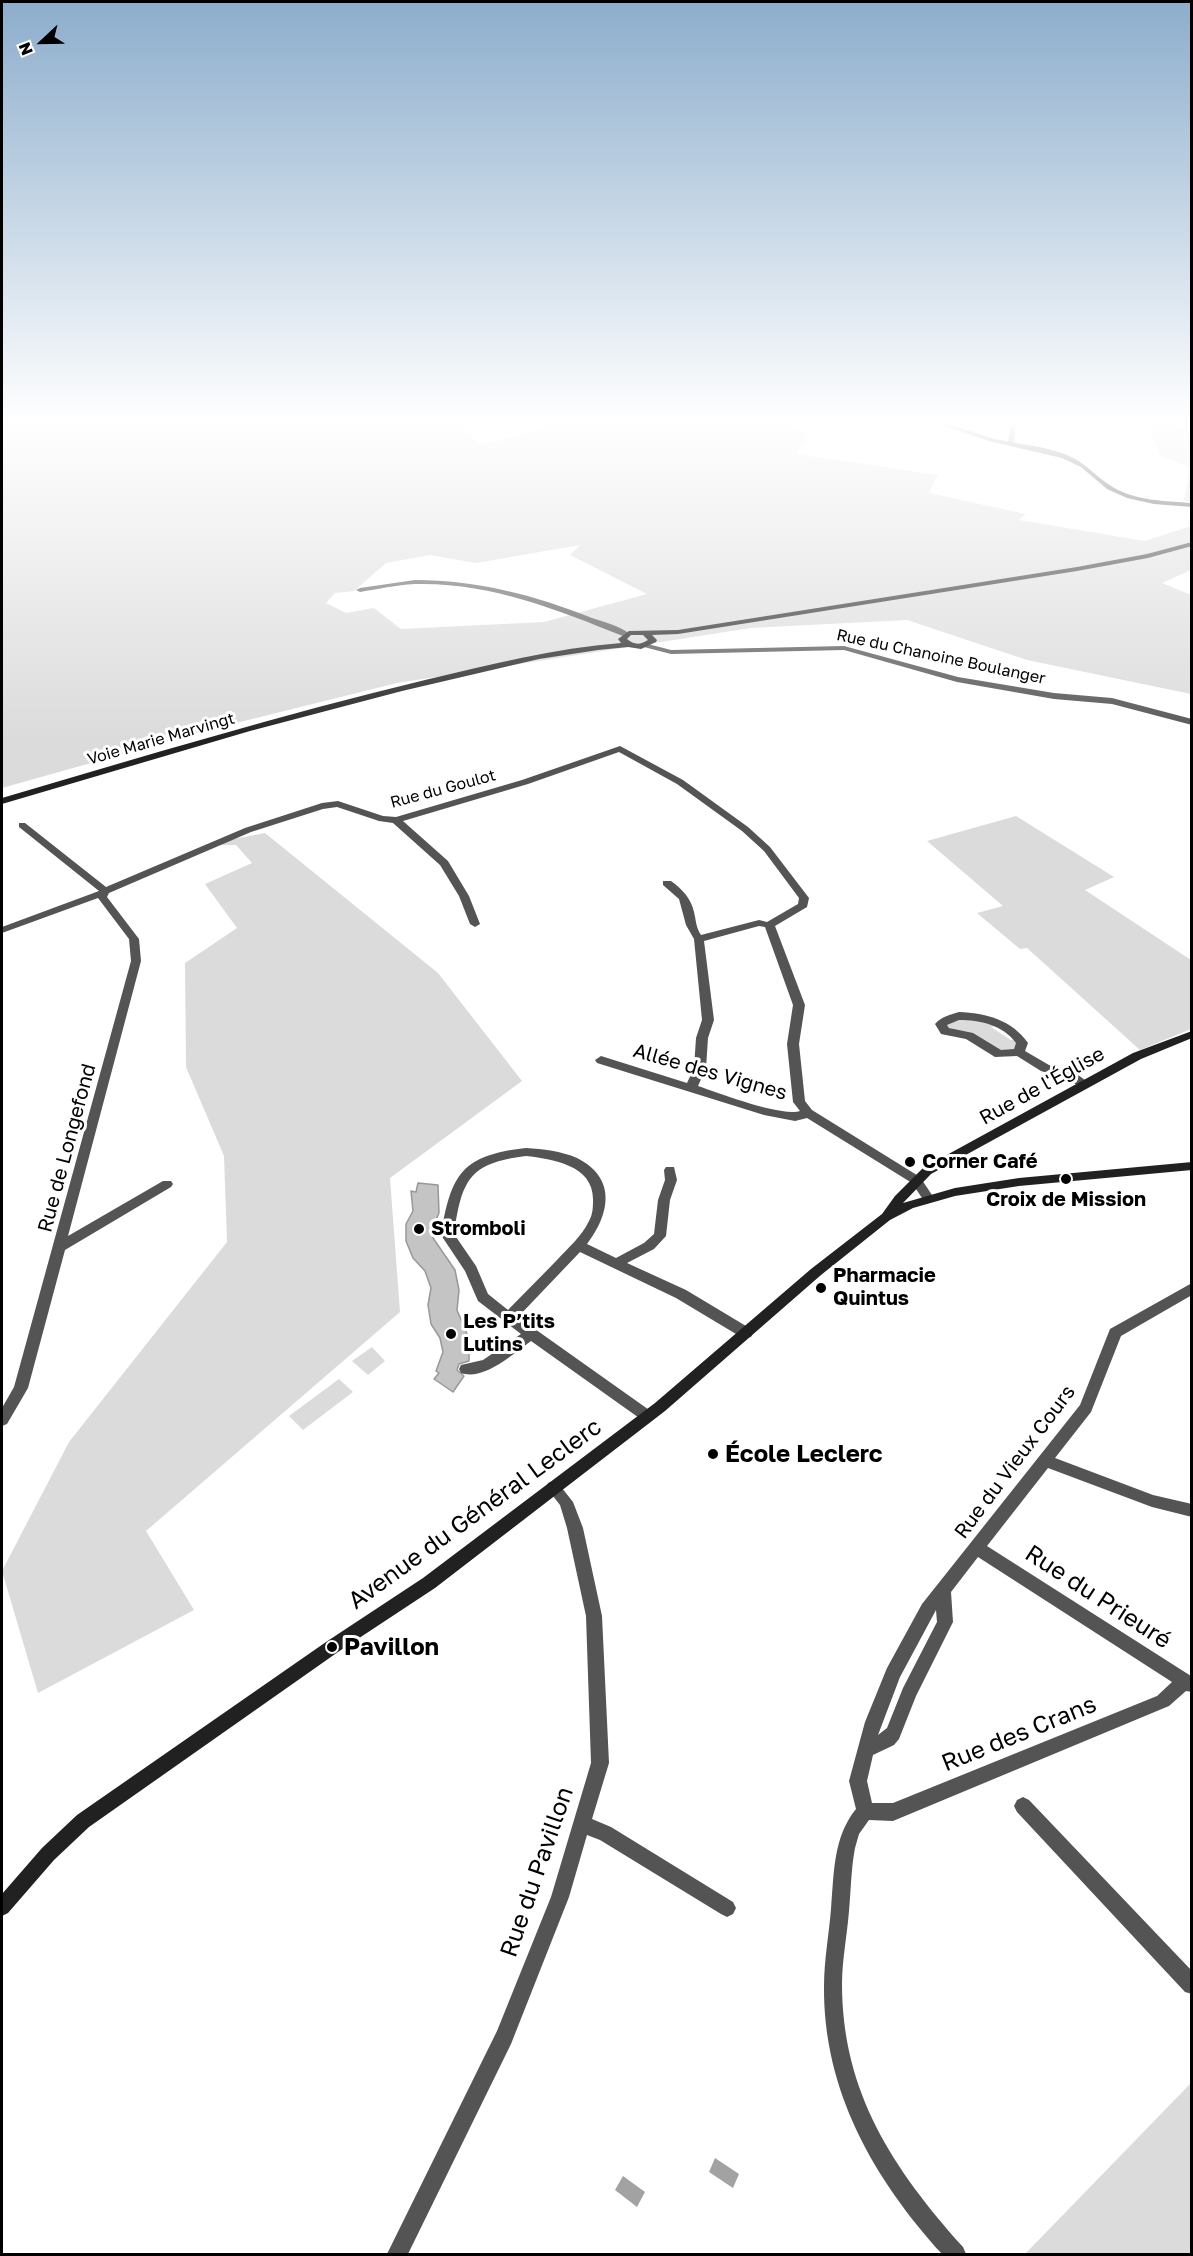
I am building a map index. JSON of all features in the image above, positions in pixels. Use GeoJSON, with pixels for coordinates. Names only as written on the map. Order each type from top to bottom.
{"type":"FeatureCollection","features":[{"type":"Feature","properties":{"kind":"main road"},"geometry":{"type":"LineString","coordinates":[[625,639],[645,633],[678,632],[1077,569],[1191,544]]}},
{"type":"Feature","properties":{"kind":"main road"},"geometry":{"type":"LineString","coordinates":[[625,639],[650,643],[678,632]]}},
{"type":"Feature","properties":{"kind":"main road"},"geometry":{"type":"LineString","coordinates":[[645,633],[650,643]]}},
{"type":"Feature","properties":{"kind":"main road","name":"Voie Marie Marvingt"},"geometry":{"type":"LineString","coordinates":[[2,804],[278,720],[399,689],[598,647],[625,639]]}},
{"type":"Feature","properties":{"kind":"main road","name":"Rue de l'Église"},"geometry":{"type":"LineString","coordinates":[[916,1180],[927,1171],[1084,1084],[1137,1056],[1191,1034]]}},
{"type":"Feature","properties":{"kind":"main road","name":"Avenue du Général Leclerc"},"geometry":{"type":"LineString","coordinates":[[886,1217],[928,1198],[999,1185],[1191,1166]]}},
{"type":"Feature","properties":{"kind":"main road","name":"Avenue du Général Leclerc"},"geometry":{"type":"LineString","coordinates":[[2,1906],[48,1854],[83,1821],[323,1653],[429,1583],[647,1416],[816,1272],[886,1217],[916,1180]]}},
{"type":"Feature","properties":{"kind":"street"},"geometry":{"type":"LineString","coordinates":[[360,590],[416,582],[491,587],[535,598],[625,639]]}},
{"type":"Feature","properties":{"kind":"street","name":"Rue du Chanoine Boulanger"},"geometry":{"type":"LineString","coordinates":[[650,643],[671,652],[844,648],[957,679],[1054,696],[1112,701],[1191,723]]}},
{"type":"Feature","properties":{"kind":"street","name":"Rue du Goulot"},"geometry":{"type":"LineString","coordinates":[[2,930],[104,892],[248,830],[322,806],[338,804],[382,819],[396,820],[525,782],[620,749],[680,782],[745,829],[767,849],[804,898],[803,905],[798,909],[769,925]]}},
{"type":"Feature","properties":{"kind":"street"},"geometry":{"type":"LineString","coordinates":[[396,820],[444,863],[464,896],[475,924]]}},
{"type":"Feature","properties":{"kind":"street","name":"Rue de Longefond"},"geometry":{"type":"LineString","coordinates":[[2,1420],[21,1388],[62,1246],[136,961],[134,939],[104,892],[22,825]]}},
{"type":"Feature","properties":{"kind":"street"},"geometry":{"type":"LineString","coordinates":[[667,883],[678,891],[691,910],[693,933],[699,939],[708,1020],[702,1038],[700,1068],[691,1088]]}},
{"type":"Feature","properties":{"kind":"street"},"geometry":{"type":"LineString","coordinates":[[699,939],[759,923],[769,925],[798,1005],[793,1044],[799,1102],[808,1113],[916,1180],[928,1198]]}},
{"type":"Feature","properties":{"kind":"street"},"geometry":{"type":"LineString","coordinates":[[1019,1052],[1022,1043],[1020,1037],[1001,1024],[960,1016],[951,1017],[941,1024],[945,1031],[969,1036],[991,1052],[999,1054],[1019,1052],[1045,1068],[1073,1077],[1084,1084]]}},
{"type":"Feature","properties":{"kind":"street","name":"Allée des Vignes"},"geometry":{"type":"LineString","coordinates":[[602,1060],[764,1111],[795,1117],[808,1113]]}},
{"type":"Feature","properties":{"kind":"street"},"geometry":{"type":"LineString","coordinates":[[509,1318],[578,1246],[592,1227],[600,1209],[599,1192],[593,1179],[580,1167],[555,1155],[522,1152],[499,1156],[466,1173],[459,1186],[447,1235],[471,1269],[483,1297],[509,1318],[531,1334],[647,1416]]}},
{"type":"Feature","properties":{"kind":"street"},"geometry":{"type":"LineString","coordinates":[[617,1263],[649,1246],[660,1236],[664,1200],[671,1180],[670,1170]]}},
{"type":"Feature","properties":{"kind":"street"},"geometry":{"type":"LineString","coordinates":[[62,1246],[167,1184]]}},
{"type":"Feature","properties":{"kind":"street"},"geometry":{"type":"LineString","coordinates":[[578,1246],[681,1294],[746,1333]]}},
{"type":"Feature","properties":{"kind":"street","name":"Rue du Vieux Cours"},"geometry":{"type":"LineString","coordinates":[[865,1811],[858,1781],[873,1722],[892,1672],[928,1609],[1086,1408],[1114,1333],[1191,1288]]}},
{"type":"Feature","properties":{"kind":"street"},"geometry":{"type":"LineString","coordinates":[[466,1369],[487,1365],[531,1334]]}},
{"type":"Feature","properties":{"kind":"street"},"geometry":{"type":"LineString","coordinates":[[1046,1461],[1152,1501],[1191,1511]]}},
{"type":"Feature","properties":{"kind":"street","name":"Rue du Pavillon"},"geometry":{"type":"LineString","coordinates":[[397,2254],[504,2037],[560,1897],[584,1825],[600,1763],[594,1616],[575,1528],[566,1502],[553,1487]]}},
{"type":"Feature","properties":{"kind":"street","name":"Rue du Prieuré"},"geometry":{"type":"LineString","coordinates":[[978,1548],[1188,1684]]}},
{"type":"Feature","properties":{"kind":"street"},"geometry":{"type":"LineString","coordinates":[[866,1750],[888,1739],[893,1733],[909,1692],[945,1622],[943,1591]]}},
{"type":"Feature","properties":{"kind":"street","name":"Rue des Crans"},"geometry":{"type":"LineString","coordinates":[[865,1811],[893,1812],[1163,1701],[1188,1684]]}},
{"type":"Feature","properties":{"kind":"street"},"geometry":{"type":"LineString","coordinates":[[1023,1806],[1191,1985]]}},
{"type":"Feature","properties":{"kind":"street"},"geometry":{"type":"LineString","coordinates":[[865,1811],[851,1831],[838,1925],[832,1993],[838,2050],[850,2094],[882,2164],[918,2214],[956,2254]]}},
{"type":"Feature","properties":{"kind":"street"},"geometry":{"type":"LineString","coordinates":[[584,1825],[605,1833],[728,1908]]}},
{"type":"Feature","properties":{"kind":"shaded area"},"geometry":{"type":"Polygon","coordinates":[[[2,529],[1075,529],[1145,541],[1181,529],[1191,529],[1191,570],[1162,583],[1191,595],[1191,694],[1027,660],[907,620],[751,628],[397,683],[212,729],[2,788],[2,529]],[[580,545],[476,563],[430,555],[386,563],[354,591],[335,593],[326,603],[346,613],[374,608],[401,629],[544,622],[647,594],[570,555],[580,545]]]}},
{"type":"Feature","properties":{"kind":"shaded area"},"geometry":{"type":"Polygon","coordinates":[[[1016,816],[1114,877],[1085,890],[1191,960],[1191,1029],[1140,1050],[1027,948],[1020,949],[977,913],[1003,906],[927,841],[1016,816]]]}},
{"type":"Feature","properties":{"kind":"shaded area"},"geometry":{"type":"Polygon","coordinates":[[[265,833],[438,973],[522,1081],[390,1178],[400,1312],[146,1531],[194,1610],[38,1693],[2,1571],[69,1442],[227,1242],[224,1156],[186,1067],[185,963],[237,928],[205,884],[252,863],[236,845],[203,845],[265,833]]]}},
{"type":"Feature","properties":{"kind":"shaded area"},"geometry":{"type":"Polygon","coordinates":[[[963,1018],[997,1025],[991,1027],[1011,1040],[1018,1040],[1014,1049],[1002,1052],[948,1027],[947,1024],[963,1018]]]}},
{"type":"Feature","properties":{"kind":"shaded area"},"geometry":{"type":"Polygon","coordinates":[[[372,1347],[385,1361],[368,1375],[352,1361],[372,1347]]]}},
{"type":"Feature","properties":{"kind":"shaded area"},"geometry":{"type":"Polygon","coordinates":[[[339,1379],[353,1392],[303,1430],[289,1416],[339,1379]]]}},
{"type":"Feature","properties":{"kind":"shaded area"},"geometry":{"type":"Polygon","coordinates":[[[1191,2083],[1191,2254],[1025,2254],[1191,2083]]]}},
{"type":"Feature","properties":{"kind":"shaded area"},"geometry":{"type":"Polygon","coordinates":[[[715,2158],[739,2174],[733,2188],[709,2172],[715,2158]]]}},
{"type":"Feature","properties":{"kind":"shaded area"},"geometry":{"type":"Polygon","coordinates":[[[623,2176],[645,2192],[637,2207],[615,2190],[623,2176]]]}},
{"type":"Feature","properties":{"kind":"building"},"geometry":{"type":"Polygon","coordinates":[[[418,1183],[438,1185],[439,1213],[433,1227],[433,1238],[455,1270],[459,1290],[457,1310],[469,1339],[469,1361],[459,1364],[457,1370],[464,1376],[453,1392],[434,1379],[439,1373],[436,1371],[443,1352],[440,1338],[431,1324],[428,1305],[431,1288],[425,1271],[413,1258],[406,1241],[406,1224],[413,1211],[411,1191],[416,1192],[418,1183]]]}},
{"type":"Feature","properties":{"kind":"place","name":"Corner Café"},"geometry":{"type":"Point","coordinates":[910,1162]}},
{"type":"Feature","properties":{"kind":"place","name":"Croix de Mission"},"geometry":{"type":"Point","coordinates":[1066,1179]}},
{"type":"Feature","properties":{"kind":"place","name":"Stromboli"},"geometry":{"type":"Point","coordinates":[419,1229]}},
{"type":"Feature","properties":{"kind":"place","name":"Pharmacie Quintus"},"geometry":{"type":"Point","coordinates":[821,1288]}},
{"type":"Feature","properties":{"kind":"place","name":"Les P’tits Lutins"},"geometry":{"type":"Point","coordinates":[451,1334]}},
{"type":"Feature","properties":{"kind":"place","name":"École Leclerc"},"geometry":{"type":"Point","coordinates":[713,1454]}},
{"type":"Feature","properties":{"kind":"place","name":"Pavillon"},"geometry":{"type":"Point","coordinates":[332,1647]}}]}
